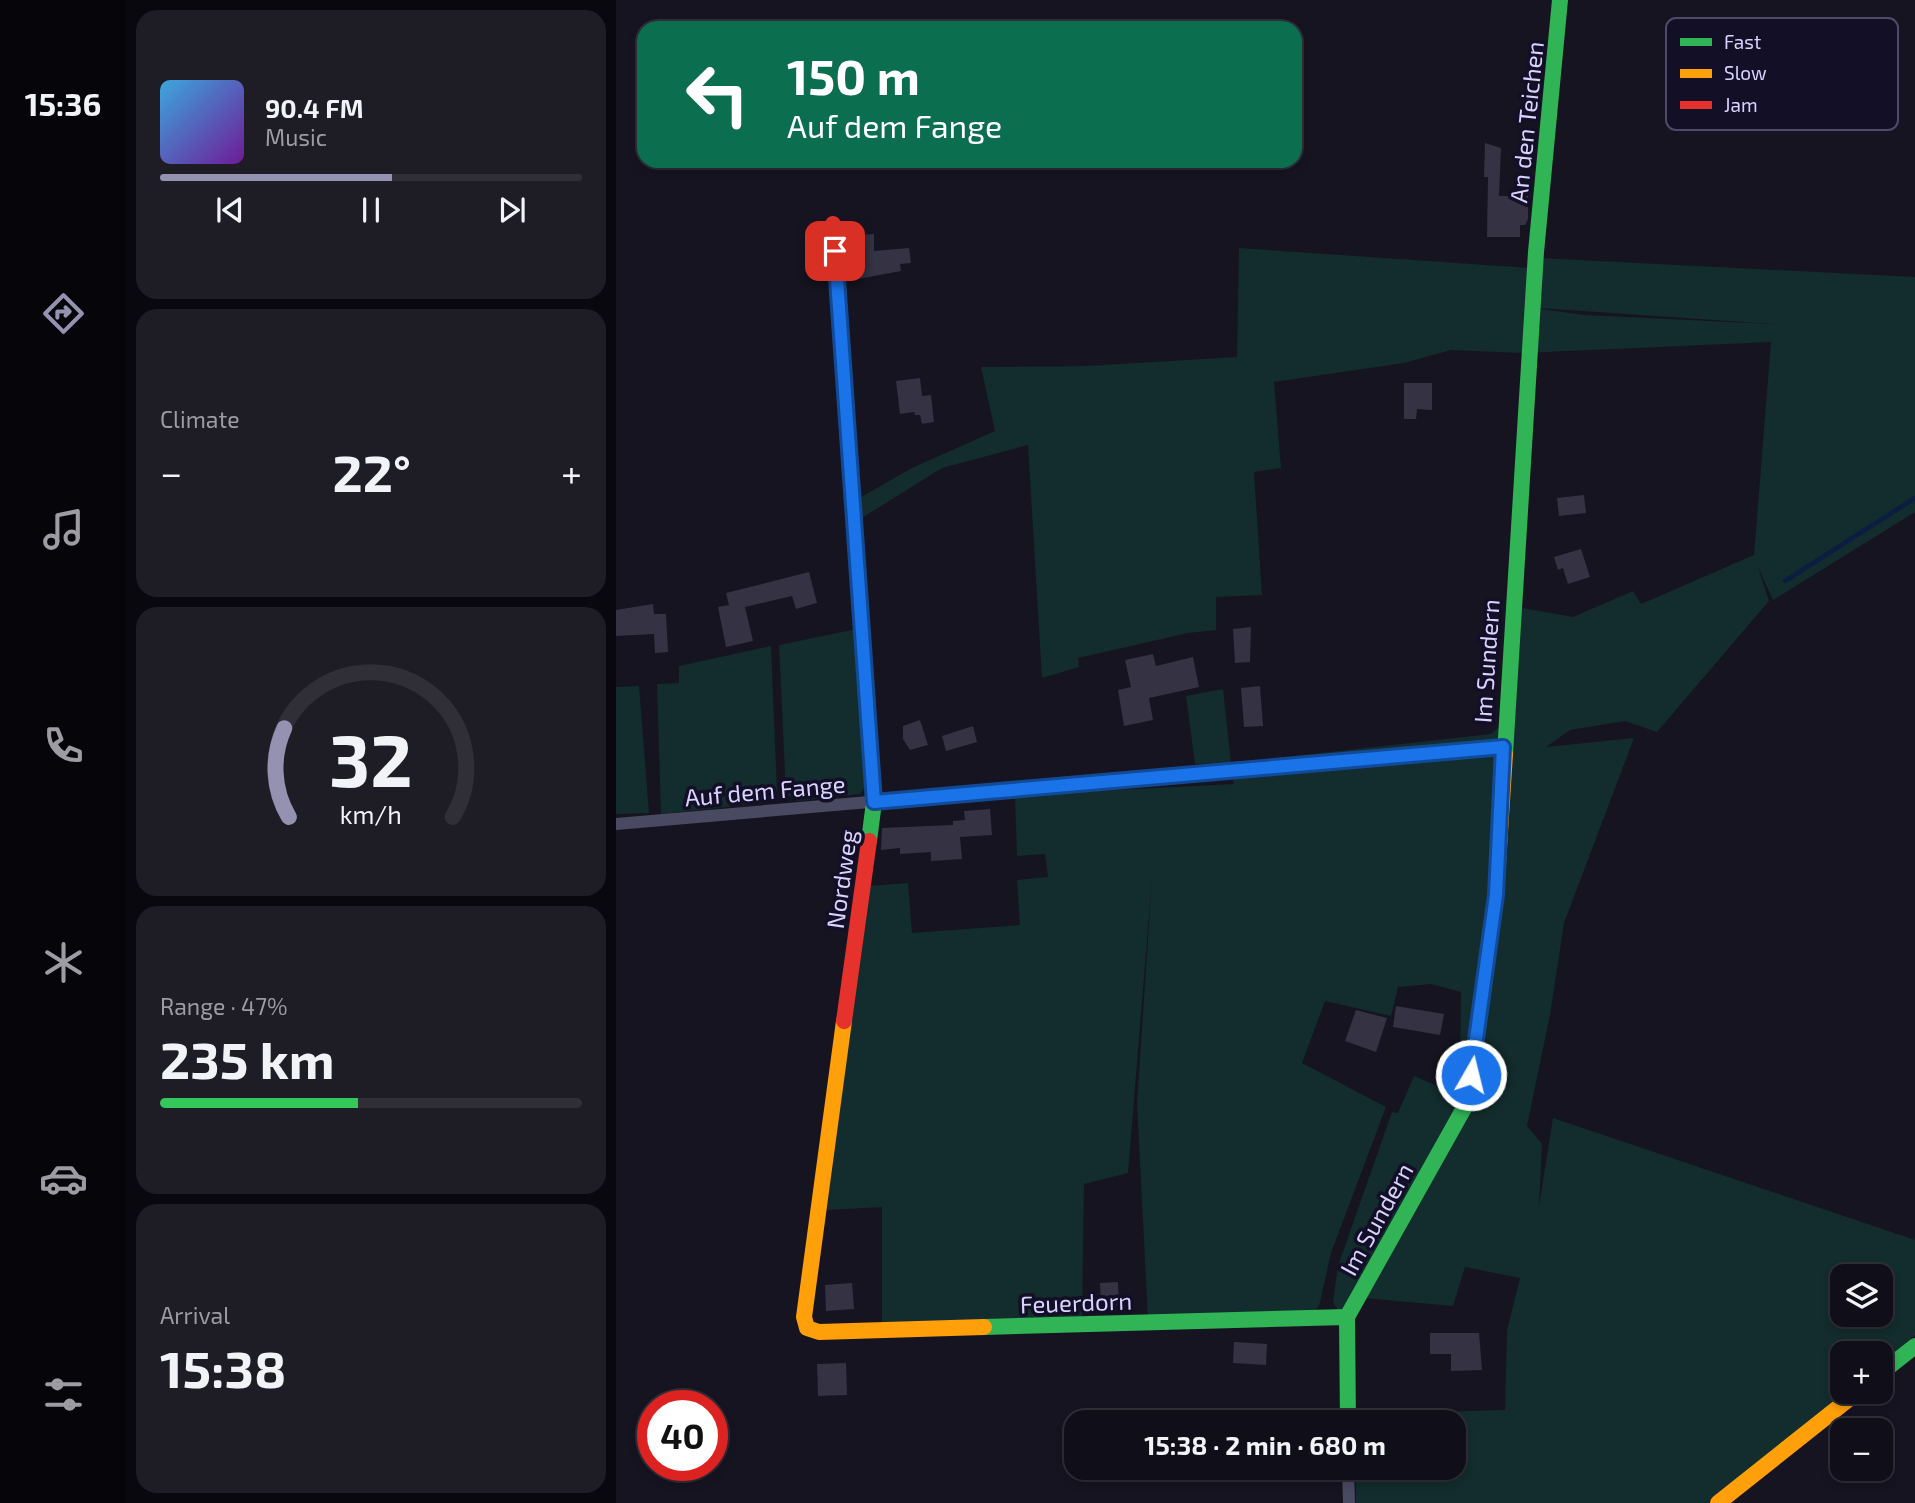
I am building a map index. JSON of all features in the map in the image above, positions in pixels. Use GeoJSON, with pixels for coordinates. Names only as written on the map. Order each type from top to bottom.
{"type":"FeatureCollection","features":[{"type":"Feature","properties":{"kind":"street","name":"An den Teichen"},"geometry":{"type":"LineString","coordinates":[[1536,248],[1560,0]]}},
{"type":"Feature","properties":{"kind":"street","name":"Nordweg"},"geometry":{"type":"LineString","coordinates":[[807,1328],[804,1317],[874,802],[833,224]]}},
{"type":"Feature","properties":{"kind":"street","name":"Im Sundern"},"geometry":{"type":"LineString","coordinates":[[1348,1410],[1347,1317],[1468,1101],[1496,895],[1503,747],[1536,248]]}},
{"type":"Feature","properties":{"kind":"street","name":"Auf dem Fange"},"geometry":{"type":"LineString","coordinates":[[616,824],[1503,747]]}},
{"type":"Feature","properties":{"kind":"street","name":"Feuerdorn"},"geometry":{"type":"LineString","coordinates":[[807,1328],[819,1332],[1347,1317]]}},
{"type":"Feature","properties":{"kind":"street"},"geometry":{"type":"LineString","coordinates":[[1893,1363],[1915,1346]]}},
{"type":"Feature","properties":{"kind":"street"},"geometry":{"type":"LineString","coordinates":[[1718,1503],[1843,1404]]}},
{"type":"Feature","properties":{"kind":"street"},"geometry":{"type":"LineString","coordinates":[[1348,1480],[1349,1503]]}},
{"type":"Feature","properties":{"kind":"green space"},"geometry":{"type":"Polygon","coordinates":[[[1239,248],[1530,268],[1528,307],[1584,315],[1773,324],[1539,308],[1541,258],[1915,277],[1915,512],[1773,600],[1758,567],[1769,601],[1657,732],[1625,721],[1570,730],[1546,747],[1634,738],[1564,923],[1550,1015],[1527,1126],[1542,1144],[1539,1206],[1553,1118],[1915,1240],[1915,1335],[1893,1353],[1893,1341],[1830,1341],[1831,1404],[1708,1503],[1356,1503],[1356,1480],[1466,1480],[1466,1411],[1505,1410],[1507,1330],[1520,1278],[1465,1267],[1453,1306],[1363,1298],[1339,1312],[1333,1302],[1338,1266],[1392,1112],[1398,1113],[1414,1076],[1451,1092],[1460,1058],[1461,992],[1431,984],[1398,987],[1391,1016],[1325,1001],[1302,1063],[1386,1107],[1331,1253],[1319,1306],[1312,1313],[1148,1319],[1137,1103],[1152,879],[1128,1173],[1084,1184],[1082,1320],[882,1324],[882,1207],[827,1210],[868,886],[908,883],[912,933],[1020,925],[1017,880],[1048,877],[1045,854],[1017,856],[1015,795],[1234,784],[1231,763],[1491,734],[1513,715],[1517,607],[1573,617],[1633,591],[1641,604],[1754,555],[1771,342],[1524,353],[1451,350],[1404,363],[1274,382],[1281,468],[1254,472],[1262,595],[1216,597],[1216,630],[1188,633],[1078,658],[1079,667],[1042,678],[1028,445],[942,468],[857,521],[856,500],[912,468],[995,431],[981,367],[1086,366],[1237,357],[1239,248]]]}},
{"type":"Feature","properties":{"kind":"green space"},"geometry":{"type":"Polygon","coordinates":[[[857,629],[867,785],[860,794],[797,801],[786,794],[779,645],[857,629]]]}},
{"type":"Feature","properties":{"kind":"green space"},"geometry":{"type":"Polygon","coordinates":[[[771,646],[777,791],[770,802],[661,814],[657,684],[679,683],[679,666],[771,646]]]}},
{"type":"Feature","properties":{"kind":"green space"},"geometry":{"type":"Polygon","coordinates":[[[639,686],[649,813],[616,814],[616,687],[639,686]]]}},
{"type":"Feature","properties":{"kind":"green space"},"geometry":{"type":"Polygon","coordinates":[[[1223,689],[1231,763],[1195,764],[1186,696],[1223,689]]]}},
{"type":"Feature","properties":{"kind":"building"},"geometry":{"type":"Polygon","coordinates":[[[1485,143],[1501,148],[1499,196],[1528,196],[1528,219],[1525,225],[1520,225],[1520,237],[1487,237],[1488,177],[1484,177],[1485,143]]]}},
{"type":"Feature","properties":{"kind":"building"},"geometry":{"type":"Polygon","coordinates":[[[874,234],[874,251],[909,248],[911,263],[900,264],[901,271],[858,279],[854,254],[859,254],[858,235],[874,234]]]}},
{"type":"Feature","properties":{"kind":"building"},"geometry":{"type":"Polygon","coordinates":[[[920,378],[922,396],[931,395],[934,422],[922,424],[920,415],[915,415],[914,412],[900,414],[896,381],[920,378]]]}},
{"type":"Feature","properties":{"kind":"building"},"geometry":{"type":"Polygon","coordinates":[[[1404,383],[1432,383],[1432,410],[1417,409],[1416,419],[1404,419],[1404,383]]]}},
{"type":"Feature","properties":{"kind":"building"},"geometry":{"type":"Polygon","coordinates":[[[1584,495],[1586,513],[1559,516],[1557,498],[1584,495]]]}},
{"type":"Feature","properties":{"kind":"building"},"geometry":{"type":"Polygon","coordinates":[[[1581,549],[1590,577],[1568,584],[1563,568],[1558,570],[1554,557],[1581,549]]]}},
{"type":"Feature","properties":{"kind":"building"},"geometry":{"type":"Polygon","coordinates":[[[809,572],[817,603],[796,609],[792,596],[745,607],[753,641],[726,647],[718,607],[729,605],[726,593],[809,572]]]}},
{"type":"Feature","properties":{"kind":"building"},"geometry":{"type":"Polygon","coordinates":[[[653,604],[654,614],[666,614],[668,652],[655,653],[654,634],[616,636],[616,610],[653,604]]]}},
{"type":"Feature","properties":{"kind":"building"},"geometry":{"type":"Polygon","coordinates":[[[1251,627],[1250,662],[1235,663],[1233,629],[1251,627]]]}},
{"type":"Feature","properties":{"kind":"building"},"geometry":{"type":"Polygon","coordinates":[[[1153,654],[1156,666],[1193,657],[1199,687],[1149,698],[1153,720],[1124,726],[1118,690],[1131,687],[1125,660],[1153,654]]]}},
{"type":"Feature","properties":{"kind":"building"},"geometry":{"type":"Polygon","coordinates":[[[1260,686],[1263,726],[1244,727],[1241,688],[1260,686]]]}},
{"type":"Feature","properties":{"kind":"building"},"geometry":{"type":"Polygon","coordinates":[[[920,720],[928,745],[910,750],[903,739],[903,726],[920,720]]]}},
{"type":"Feature","properties":{"kind":"building"},"geometry":{"type":"Polygon","coordinates":[[[973,726],[977,742],[946,751],[942,736],[973,726]]]}},
{"type":"Feature","properties":{"kind":"building"},"geometry":{"type":"Polygon","coordinates":[[[990,809],[992,835],[960,837],[962,859],[931,861],[931,852],[900,854],[900,848],[881,850],[882,828],[953,825],[953,821],[965,820],[964,811],[990,809]]]}},
{"type":"Feature","properties":{"kind":"building"},"geometry":{"type":"Polygon","coordinates":[[[1396,1006],[1444,1014],[1440,1035],[1393,1027],[1396,1006]]]}},
{"type":"Feature","properties":{"kind":"building"},"geometry":{"type":"Polygon","coordinates":[[[1356,1010],[1387,1018],[1376,1052],[1345,1041],[1356,1010]]]}},
{"type":"Feature","properties":{"kind":"building"},"geometry":{"type":"Polygon","coordinates":[[[1118,1282],[1119,1306],[1101,1306],[1100,1283],[1118,1282]]]}},
{"type":"Feature","properties":{"kind":"building"},"geometry":{"type":"Polygon","coordinates":[[[852,1283],[854,1309],[826,1311],[825,1285],[852,1283]]]}},
{"type":"Feature","properties":{"kind":"building"},"geometry":{"type":"Polygon","coordinates":[[[1430,1333],[1479,1333],[1482,1370],[1451,1371],[1451,1354],[1430,1354],[1430,1333]]]}},
{"type":"Feature","properties":{"kind":"building"},"geometry":{"type":"Polygon","coordinates":[[[1234,1342],[1267,1344],[1266,1365],[1233,1363],[1234,1342]]]}},
{"type":"Feature","properties":{"kind":"building"},"geometry":{"type":"Polygon","coordinates":[[[846,1363],[847,1395],[818,1396],[817,1364],[846,1363]]]}},
{"type":"Feature","properties":{"kind":"waterway"},"geometry":{"type":"LineString","coordinates":[[1785,581],[1915,498]]}},
{"type":"Feature","properties":{"kind":"traffic: fast"},"geometry":{"type":"LineString","coordinates":[[1505,754],[1536,252],[1560,0]]}},
{"type":"Feature","properties":{"kind":"traffic: fast"},"geometry":{"type":"LineString","coordinates":[[847,418],[874,802],[869,841]]}},
{"type":"Feature","properties":{"kind":"traffic: fast"},"geometry":{"type":"LineString","coordinates":[[1348,1410],[1347,1317],[1468,1101],[1484,984]]}},
{"type":"Feature","properties":{"kind":"traffic: fast"},"geometry":{"type":"LineString","coordinates":[[984,1327],[1347,1317]]}},
{"type":"Feature","properties":{"kind":"traffic: fast"},"geometry":{"type":"LineString","coordinates":[[1893,1363],[1915,1346]]}},
{"type":"Feature","properties":{"kind":"traffic: slow"},"geometry":{"type":"LineString","coordinates":[[1484,984],[1496,895],[1505,754]]}},
{"type":"Feature","properties":{"kind":"traffic: slow"},"geometry":{"type":"LineString","coordinates":[[844,1021],[804,1317],[807,1328],[819,1332],[984,1327]]}},
{"type":"Feature","properties":{"kind":"traffic: slow"},"geometry":{"type":"LineString","coordinates":[[1718,1503],[1843,1404]]}},
{"type":"Feature","properties":{"kind":"traffic: jam"},"geometry":{"type":"LineString","coordinates":[[833,224],[847,418]]}},
{"type":"Feature","properties":{"kind":"traffic: jam"},"geometry":{"type":"LineString","coordinates":[[844,1021],[869,841]]}},
{"type":"Feature","properties":{"kind":"route"},"geometry":{"type":"LineString","coordinates":[[835,251],[874,802],[1503,747],[1496,895],[1471,1075]]}}]}
